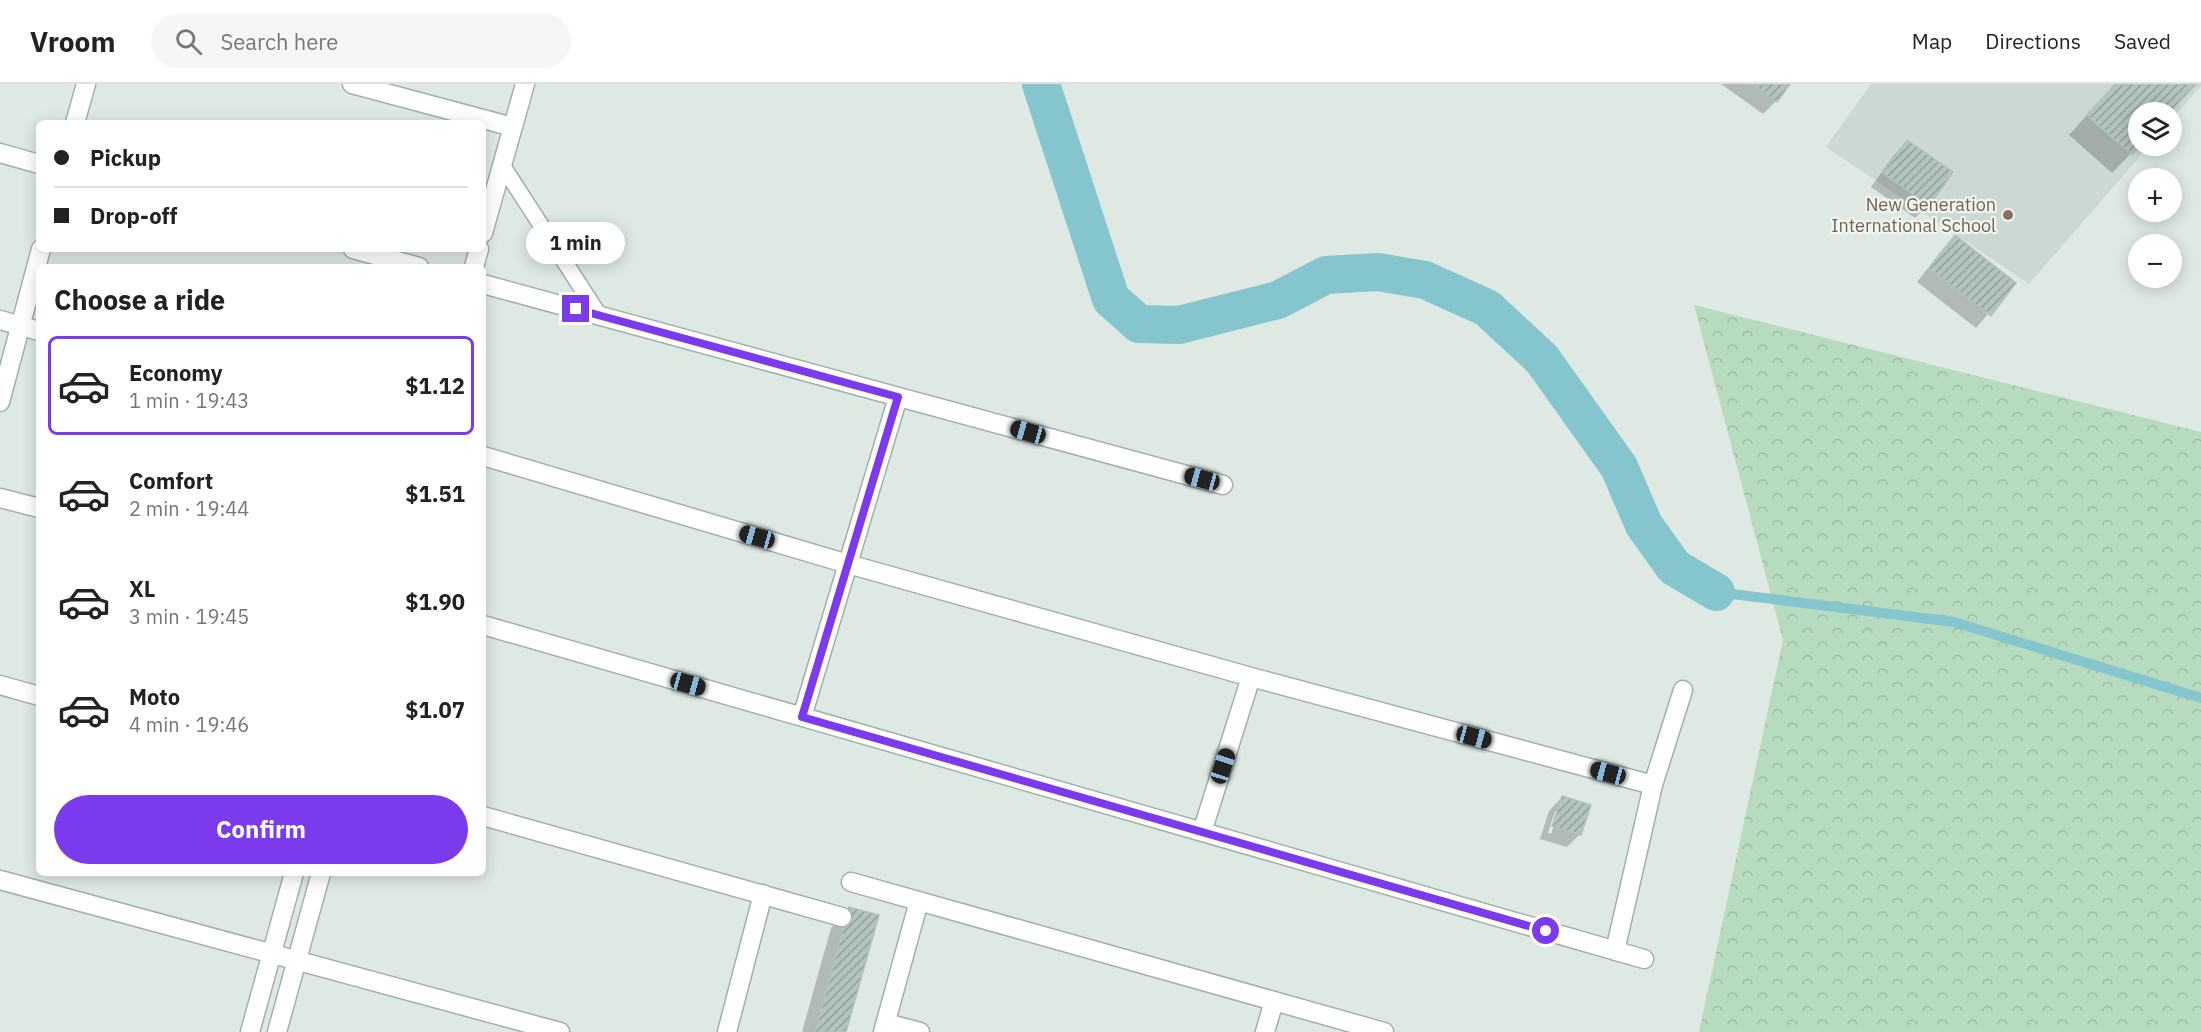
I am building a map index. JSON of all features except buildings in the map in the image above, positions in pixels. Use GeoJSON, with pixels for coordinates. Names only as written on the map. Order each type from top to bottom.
{"type":"FeatureCollection","features":[{"type":"Feature","properties":{"kind":"street"},"geometry":{"type":"LineString","coordinates":[[76,120],[86,84]]}},
{"type":"Feature","properties":{"kind":"street"},"geometry":{"type":"LineString","coordinates":[[352,84],[484,120]]}},
{"type":"Feature","properties":{"kind":"street"},"geometry":{"type":"LineString","coordinates":[[486,222],[525,84]]}},
{"type":"Feature","properties":{"kind":"street"},"geometry":{"type":"LineString","coordinates":[[486,121],[513,128]]}},
{"type":"Feature","properties":{"kind":"street"},"geometry":{"type":"LineString","coordinates":[[0,153],[36,163]]}},
{"type":"Feature","properties":{"kind":"street"},"geometry":{"type":"LineString","coordinates":[[364,252],[408,264]]}},
{"type":"Feature","properties":{"kind":"street"},"geometry":{"type":"LineString","coordinates":[[0,402],[36,268]]}},
{"type":"Feature","properties":{"kind":"street"},"geometry":{"type":"LineString","coordinates":[[486,285],[1223,485]]}},
{"type":"Feature","properties":{"kind":"street"},"geometry":{"type":"LineString","coordinates":[[0,320],[36,330]]}},
{"type":"Feature","properties":{"kind":"street"},"geometry":{"type":"LineString","coordinates":[[802,717],[898,397]]}},
{"type":"Feature","properties":{"kind":"street"},"geometry":{"type":"LineString","coordinates":[[486,457],[848,564],[1251,678],[1653,785]]}},
{"type":"Feature","properties":{"kind":"street"},"geometry":{"type":"LineString","coordinates":[[0,498],[36,507]]}},
{"type":"Feature","properties":{"kind":"street"},"geometry":{"type":"LineString","coordinates":[[486,626],[1644,959]]}},
{"type":"Feature","properties":{"kind":"street"},"geometry":{"type":"LineString","coordinates":[[1202,832],[1251,678]]}},
{"type":"Feature","properties":{"kind":"street"},"geometry":{"type":"LineString","coordinates":[[0,685],[36,695]]}},
{"type":"Feature","properties":{"kind":"street"},"geometry":{"type":"LineString","coordinates":[[1615,951],[1653,785],[1683,690]]}},
{"type":"Feature","properties":{"kind":"street"},"geometry":{"type":"LineString","coordinates":[[486,817],[842,917]]}},
{"type":"Feature","properties":{"kind":"street"},"geometry":{"type":"LineString","coordinates":[[250,1032],[293,876]]}},
{"type":"Feature","properties":{"kind":"street"},"geometry":{"type":"LineString","coordinates":[[277,1032],[320,876]]}},
{"type":"Feature","properties":{"kind":"street"},"geometry":{"type":"LineString","coordinates":[[0,880],[560,1032]]}},
{"type":"Feature","properties":{"kind":"street"},"geometry":{"type":"LineString","coordinates":[[851,882],[1384,1032]]}},
{"type":"Feature","properties":{"kind":"street"},"geometry":{"type":"LineString","coordinates":[[727,1032],[763,894]]}},
{"type":"Feature","properties":{"kind":"street"},"geometry":{"type":"LineString","coordinates":[[919,901],[884,1027],[920,1032]]}},
{"type":"Feature","properties":{"kind":"street"},"geometry":{"type":"LineString","coordinates":[[1265,1032],[1274,1001]]}},
{"type":"Feature","properties":{"kind":"lane"},"geometry":{"type":"LineString","coordinates":[[502,165],[599,315]]}},
{"type":"Feature","properties":{"kind":"shaded area","name":"New Generation International School"},"geometry":{"type":"Polygon","coordinates":[[[1871,84],[2201,84],[2182,108],[2182,102],[2128,102],[2128,156],[2140,156],[2029,284],[1826,147],[1871,84]]]}},
{"type":"Feature","properties":{"kind":"green space"},"geometry":{"type":"Polygon","coordinates":[[[1694,305],[2201,432],[2201,1032],[1699,1032],[1783,640],[1694,305]]]}},
{"type":"Feature","properties":{"kind":"waterway"},"geometry":{"type":"LineString","coordinates":[[1041,84],[1111,299],[1139,324],[1179,325],[1278,300],[1326,275],[1378,272],[1425,280],[1487,308],[1542,359],[1619,467],[1644,525],[1674,567],[1716,592]]}},
{"type":"Feature","properties":{"kind":"waterway"},"geometry":{"type":"LineString","coordinates":[[1716,592],[1954,622],[2201,698]]}},
{"type":"Feature","properties":{"kind":"place","name":"New Generation International School"},"geometry":{"type":"Point","coordinates":[2008,215]}},
{"type":"Feature","properties":{"kind":"route"},"geometry":{"type":"LineString","coordinates":[[576,309],[898,397],[802,717],[1546,931]]}}]}
